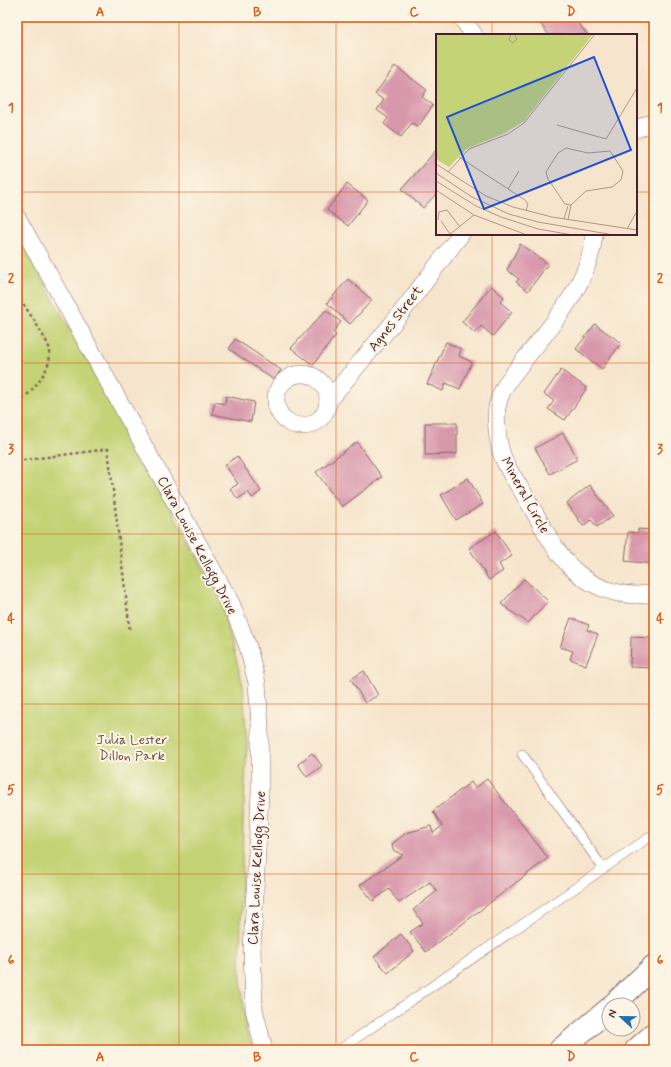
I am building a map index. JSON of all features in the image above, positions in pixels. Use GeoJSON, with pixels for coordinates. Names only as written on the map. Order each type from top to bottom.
{"type":"FeatureCollection","features":[{"type":"Feature","properties":{"kind":"main road"},"geometry":{"type":"LineString","coordinates":[[621,997],[654,966]]}},
{"type":"Feature","properties":{"kind":"main road"},"geometry":{"type":"LineString","coordinates":[[560,1050],[601,1016]]}},
{"type":"Feature","properties":{"kind":"main road"},"geometry":{"type":"LineString","coordinates":[[636,1050],[654,1034]]}},
{"type":"Feature","properties":{"kind":"street"},"geometry":{"type":"LineString","coordinates":[[461,17],[473,34]]}},
{"type":"Feature","properties":{"kind":"street"},"geometry":{"type":"LineString","coordinates":[[637,129],[654,122]]}},
{"type":"Feature","properties":{"kind":"street","name":"Clara Louise Kellogg Drive"},"geometry":{"type":"LineString","coordinates":[[17,217],[231,602],[248,647],[257,683],[260,726],[260,793],[252,949],[254,1009],[264,1050]]}},
{"type":"Feature","properties":{"kind":"street","name":"Agnes Street"},"geometry":{"type":"LineString","coordinates":[[328,401],[398,317],[460,235]]}},
{"type":"Feature","properties":{"kind":"street","name":"Mineral Circle"},"geometry":{"type":"LineString","coordinates":[[594,235],[593,250],[582,280],[556,320],[507,382],[498,403],[497,430],[504,462],[560,556],[576,572],[594,584],[614,593],[642,596],[654,593]]}},
{"type":"Feature","properties":{"kind":"lane"},"geometry":{"type":"LineString","coordinates":[[522,754],[603,868]]}},
{"type":"Feature","properties":{"kind":"lane"},"geometry":{"type":"LineString","coordinates":[[339,1050],[654,834]]}},
{"type":"Feature","properties":{"kind":"path"},"geometry":{"type":"LineString","coordinates":[[17,294],[50,350],[48,364],[42,378],[17,406]]}},
{"type":"Feature","properties":{"kind":"path"},"geometry":{"type":"LineString","coordinates":[[17,461],[108,449],[130,631]]}},
{"type":"Feature","properties":{"kind":"green space","name":"Julia Lester Dillon Park"},"geometry":{"type":"Polygon","coordinates":[[[17,234],[219,596],[243,685],[247,746],[243,821],[240,969],[246,1031],[253,1050],[17,1050],[17,234]]]}},
{"type":"Feature","properties":{"kind":"building"},"geometry":{"type":"Polygon","coordinates":[[[535,17],[573,17],[587,34],[548,34],[535,17]]]}},
{"type":"Feature","properties":{"kind":"building"},"geometry":{"type":"Polygon","coordinates":[[[395,66],[427,90],[422,97],[433,105],[418,127],[412,123],[401,137],[384,124],[388,118],[377,110],[384,100],[375,94],[395,66]]]}},
{"type":"Feature","properties":{"kind":"building"},"geometry":{"type":"Polygon","coordinates":[[[436,150],[436,194],[423,208],[402,189],[436,150]]]}},
{"type":"Feature","properties":{"kind":"building"},"geometry":{"type":"Polygon","coordinates":[[[347,184],[368,200],[348,226],[327,210],[347,184]]]}},
{"type":"Feature","properties":{"kind":"building"},"geometry":{"type":"Polygon","coordinates":[[[520,244],[548,264],[528,291],[516,282],[519,279],[507,270],[520,244]]]}},
{"type":"Feature","properties":{"kind":"building"},"geometry":{"type":"Polygon","coordinates":[[[348,279],[372,300],[350,324],[327,303],[348,279]]]}},
{"type":"Feature","properties":{"kind":"building"},"geometry":{"type":"Polygon","coordinates":[[[491,286],[504,297],[500,302],[512,312],[493,336],[481,326],[475,333],[462,322],[491,286]]]}},
{"type":"Feature","properties":{"kind":"building"},"geometry":{"type":"Polygon","coordinates":[[[326,310],[341,322],[333,332],[336,335],[313,365],[291,348],[326,310]]]}},
{"type":"Feature","properties":{"kind":"building"},"geometry":{"type":"Polygon","coordinates":[[[595,324],[621,343],[602,369],[576,349],[595,324]]]}},
{"type":"Feature","properties":{"kind":"building"},"geometry":{"type":"Polygon","coordinates":[[[235,339],[281,370],[274,380],[229,349],[235,339]]]}},
{"type":"Feature","properties":{"kind":"building"},"geometry":{"type":"Polygon","coordinates":[[[446,342],[461,349],[459,356],[472,362],[460,389],[446,383],[443,391],[427,384],[446,342]]]}},
{"type":"Feature","properties":{"kind":"building"},"geometry":{"type":"Polygon","coordinates":[[[561,370],[587,388],[565,420],[548,409],[554,401],[544,394],[561,370]]]}},
{"type":"Feature","properties":{"kind":"building"},"geometry":{"type":"Polygon","coordinates":[[[226,396],[254,402],[251,422],[212,414],[215,402],[225,404],[226,396]]]}},
{"type":"Feature","properties":{"kind":"building"},"geometry":{"type":"Polygon","coordinates":[[[425,423],[457,423],[457,454],[425,455],[425,423]]]}},
{"type":"Feature","properties":{"kind":"building"},"geometry":{"type":"Polygon","coordinates":[[[563,433],[578,459],[550,474],[535,448],[563,433]]]}},
{"type":"Feature","properties":{"kind":"building"},"geometry":{"type":"Polygon","coordinates":[[[357,442],[382,477],[342,507],[316,472],[357,442]]]}},
{"type":"Feature","properties":{"kind":"building"},"geometry":{"type":"Polygon","coordinates":[[[237,456],[261,491],[252,498],[248,492],[238,499],[230,489],[238,484],[225,465],[237,456]]]}},
{"type":"Feature","properties":{"kind":"building"},"geometry":{"type":"Polygon","coordinates":[[[468,478],[483,504],[456,520],[441,495],[468,478]]]}},
{"type":"Feature","properties":{"kind":"building"},"geometry":{"type":"Polygon","coordinates":[[[590,485],[613,516],[597,527],[591,520],[583,526],[567,503],[590,485]]]}},
{"type":"Feature","properties":{"kind":"building"},"geometry":{"type":"Polygon","coordinates":[[[638,529],[654,530],[654,564],[625,561],[628,532],[638,533],[638,529]]]}},
{"type":"Feature","properties":{"kind":"building"},"geometry":{"type":"Polygon","coordinates":[[[496,531],[512,556],[499,564],[503,571],[489,580],[469,548],[496,531]]]}},
{"type":"Feature","properties":{"kind":"building"},"geometry":{"type":"Polygon","coordinates":[[[524,579],[548,601],[528,623],[501,604],[524,579]]]}},
{"type":"Feature","properties":{"kind":"building"},"geometry":{"type":"Polygon","coordinates":[[[571,618],[589,625],[587,630],[598,634],[586,665],[570,659],[573,651],[560,647],[571,618]]]}},
{"type":"Feature","properties":{"kind":"building"},"geometry":{"type":"Polygon","coordinates":[[[631,637],[654,638],[654,668],[630,667],[631,637]]]}},
{"type":"Feature","properties":{"kind":"building"},"geometry":{"type":"Polygon","coordinates":[[[364,671],[378,695],[365,703],[351,679],[364,671]]]}},
{"type":"Feature","properties":{"kind":"building"},"geometry":{"type":"Polygon","coordinates":[[[312,753],[322,766],[307,777],[298,764],[312,753]]]}},
{"type":"Feature","properties":{"kind":"building"},"geometry":{"type":"Polygon","coordinates":[[[487,779],[548,858],[426,952],[410,932],[423,923],[413,910],[437,891],[430,882],[399,903],[389,889],[373,901],[360,885],[403,855],[393,850],[392,844],[406,833],[431,826],[433,833],[442,826],[433,811],[471,782],[475,788],[487,779]]]}},
{"type":"Feature","properties":{"kind":"building"},"geometry":{"type":"Polygon","coordinates":[[[401,934],[414,951],[388,973],[374,957],[401,934]]]}}]}
